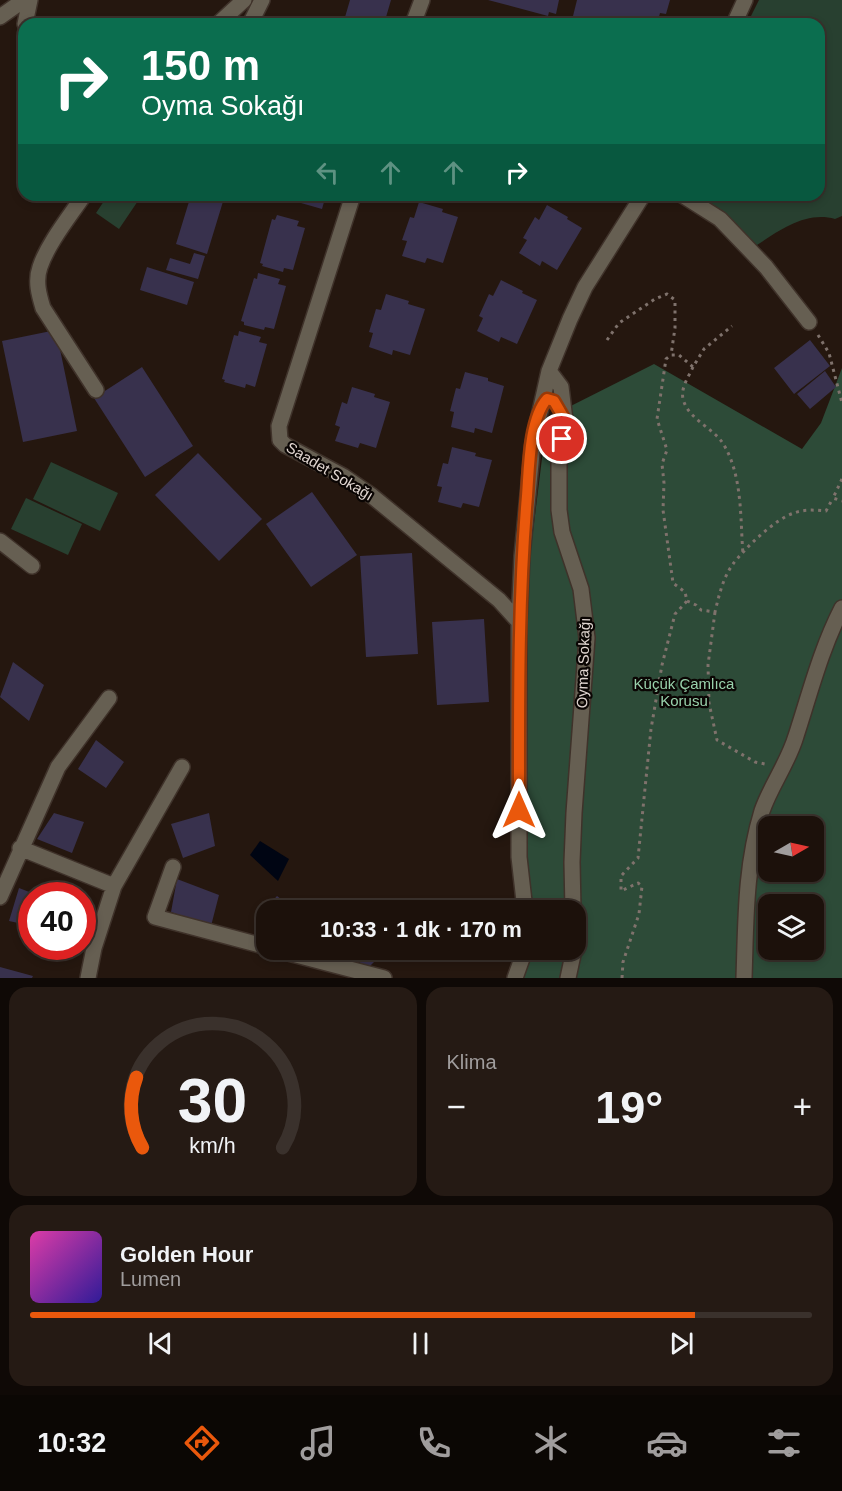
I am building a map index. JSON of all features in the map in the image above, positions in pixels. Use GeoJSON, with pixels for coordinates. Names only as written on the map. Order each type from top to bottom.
{"type":"FeatureCollection","features":[{"type":"Feature","properties":{"kind":"street"},"geometry":{"type":"LineString","coordinates":[[0,17],[24,0]]}},
{"type":"Feature","properties":{"kind":"street"},"geometry":{"type":"LineString","coordinates":[[26,18],[30,0]]}},
{"type":"Feature","properties":{"kind":"street"},"geometry":{"type":"LineString","coordinates":[[224,18],[244,0]]}},
{"type":"Feature","properties":{"kind":"street"},"geometry":{"type":"LineString","coordinates":[[253,18],[262,0]]}},
{"type":"Feature","properties":{"kind":"street"},"geometry":{"type":"LineString","coordinates":[[415,18],[422,0]]}},
{"type":"Feature","properties":{"kind":"street"},"geometry":{"type":"LineString","coordinates":[[737,18],[746,0]]}},
{"type":"Feature","properties":{"kind":"street"},"geometry":{"type":"LineString","coordinates":[[80,201],[39,267],[39,295],[43,308],[96,390]]}},
{"type":"Feature","properties":{"kind":"street","name":"Saadet Sokağı"},"geometry":{"type":"LineString","coordinates":[[350,201],[279,426],[280,440],[285,446],[343,476],[372,496],[499,600],[519,622]]}},
{"type":"Feature","properties":{"kind":"street"},"geometry":{"type":"LineString","coordinates":[[524,900],[519,857],[519,622],[529,472],[549,371],[585,287],[639,201]]}},
{"type":"Feature","properties":{"kind":"street"},"geometry":{"type":"LineString","coordinates":[[692,201],[720,219],[766,267],[809,322]]}},
{"type":"Feature","properties":{"kind":"street","name":"Oyma Sokağı"},"geometry":{"type":"LineString","coordinates":[[549,371],[561,387],[565,420],[559,457],[559,510],[562,532],[581,589],[587,638],[574,813],[573,900]]}},
{"type":"Feature","properties":{"kind":"street"},"geometry":{"type":"LineString","coordinates":[[540,408],[547,399],[554,401],[565,420]]}},
{"type":"Feature","properties":{"kind":"street"},"geometry":{"type":"LineString","coordinates":[[0,541],[32,566]]}},
{"type":"Feature","properties":{"kind":"street"},"geometry":{"type":"LineString","coordinates":[[744,978],[747,878],[763,810],[773,784],[796,739],[820,658],[842,608]]}},
{"type":"Feature","properties":{"kind":"street"},"geometry":{"type":"LineString","coordinates":[[0,897],[58,767],[109,698]]}},
{"type":"Feature","properties":{"kind":"street"},"geometry":{"type":"LineString","coordinates":[[88,978],[94,948],[114,886],[182,767]]}},
{"type":"Feature","properties":{"kind":"street"},"geometry":{"type":"LineString","coordinates":[[20,848],[114,886]]}},
{"type":"Feature","properties":{"kind":"street"},"geometry":{"type":"LineString","coordinates":[[173,867],[154,917],[256,944]]}},
{"type":"Feature","properties":{"kind":"street"},"geometry":{"type":"LineString","coordinates":[[315,960],[384,978]]}},
{"type":"Feature","properties":{"kind":"street"},"geometry":{"type":"LineString","coordinates":[[515,978],[521,960]]}},
{"type":"Feature","properties":{"kind":"street"},"geometry":{"type":"LineString","coordinates":[[568,978],[572,960]]}},
{"type":"Feature","properties":{"kind":"path"},"geometry":{"type":"LineString","coordinates":[[606,340],[618,323],[655,299],[667,294],[675,300],[675,328],[671,355]]}},
{"type":"Feature","properties":{"kind":"path"},"geometry":{"type":"LineString","coordinates":[[809,322],[829,353],[842,403]]}},
{"type":"Feature","properties":{"kind":"path"},"geometry":{"type":"LineString","coordinates":[[732,326],[704,349],[682,392],[684,403],[721,441],[733,467],[736,477],[742,554]]}},
{"type":"Feature","properties":{"kind":"path"},"geometry":{"type":"LineString","coordinates":[[687,601],[685,592],[673,583],[663,510],[662,464],[667,450],[657,419],[666,359],[671,355],[680,355],[693,367]]}},
{"type":"Feature","properties":{"kind":"path"},"geometry":{"type":"LineString","coordinates":[[783,766],[755,762],[717,740],[709,703],[709,675],[715,612],[721,587],[742,554],[772,526],[792,513],[811,509],[826,511],[842,479]]}},
{"type":"Feature","properties":{"kind":"path"},"geometry":{"type":"LineString","coordinates":[[833,498],[842,501]]}},
{"type":"Feature","properties":{"kind":"path"},"geometry":{"type":"LineString","coordinates":[[687,601],[701,610],[715,612]]}},
{"type":"Feature","properties":{"kind":"path"},"geometry":{"type":"LineString","coordinates":[[622,978],[623,962],[639,914],[642,886],[638,883],[621,891],[621,876],[639,858],[651,729],[662,665],[675,614],[687,601]]}},
{"type":"Feature","properties":{"kind":"green space"},"geometry":{"type":"Polygon","coordinates":[[[759,0],[842,0],[842,216],[835,219],[814,218],[794,223],[757,245],[723,214],[703,201],[825,201],[825,18],[750,18],[759,0]]]}},
{"type":"Feature","properties":{"kind":"green space"},"geometry":{"type":"Polygon","coordinates":[[[104,201],[138,201],[119,229],[96,213],[104,201]]]}},
{"type":"Feature","properties":{"kind":"green space","name":"Küçük Çamlıca Korusu"},"geometry":{"type":"Polygon","coordinates":[[[654,364],[802,449],[821,423],[842,368],[842,978],[523,978],[529,960],[586,960],[586,900],[532,900],[525,851],[528,572],[547,418],[654,364]]]}},
{"type":"Feature","properties":{"kind":"green space"},"geometry":{"type":"Polygon","coordinates":[[[51,462],[118,493],[100,531],[33,499],[51,462]]]}},
{"type":"Feature","properties":{"kind":"green space"},"geometry":{"type":"Polygon","coordinates":[[[26,498],[82,524],[68,555],[11,529],[26,498]]]}},
{"type":"Feature","properties":{"kind":"shaded area"},"geometry":{"type":"Polygon","coordinates":[[[260,841],[289,859],[278,881],[250,855],[260,841]]]}},
{"type":"Feature","properties":{"kind":"building"},"geometry":{"type":"Polygon","coordinates":[[[350,0],[391,0],[386,18],[345,18],[350,0]]]}},
{"type":"Feature","properties":{"kind":"building"},"geometry":{"type":"Polygon","coordinates":[[[488,0],[559,0],[556,14],[549,12],[548,16],[488,0]]]}},
{"type":"Feature","properties":{"kind":"building"},"geometry":{"type":"Polygon","coordinates":[[[577,0],[670,0],[666,14],[660,13],[659,18],[572,18],[577,0]]]}},
{"type":"Feature","properties":{"kind":"building"},"geometry":{"type":"Polygon","coordinates":[[[189,201],[223,201],[207,254],[176,244],[189,201]]]}},
{"type":"Feature","properties":{"kind":"building"},"geometry":{"type":"Polygon","coordinates":[[[294,201],[324,201],[322,209],[294,201]]]}},
{"type":"Feature","properties":{"kind":"building"},"geometry":{"type":"Polygon","coordinates":[[[419,202],[443,209],[442,212],[458,217],[443,263],[427,258],[425,263],[402,256],[407,241],[402,240],[410,217],[414,218],[419,202]]]}},
{"type":"Feature","properties":{"kind":"building"},"geometry":{"type":"Polygon","coordinates":[[[547,205],[582,228],[557,270],[542,261],[540,266],[519,253],[527,240],[523,238],[535,217],[539,220],[547,205]]]}},
{"type":"Feature","properties":{"kind":"building"},"geometry":{"type":"Polygon","coordinates":[[[277,215],[299,221],[297,226],[305,228],[293,270],[284,268],[283,272],[262,266],[263,264],[260,263],[272,219],[275,220],[277,215]]]}},
{"type":"Feature","properties":{"kind":"building"},"geometry":{"type":"Polygon","coordinates":[[[194,253],[205,256],[198,279],[166,270],[170,258],[190,264],[194,253]]]}},
{"type":"Feature","properties":{"kind":"building"},"geometry":{"type":"Polygon","coordinates":[[[147,267],[194,282],[187,305],[140,290],[147,267]]]}},
{"type":"Feature","properties":{"kind":"building"},"geometry":{"type":"Polygon","coordinates":[[[258,273],[280,279],[278,284],[286,286],[274,329],[265,327],[264,330],[244,325],[241,321],[254,278],[257,279],[258,273]]]}},
{"type":"Feature","properties":{"kind":"building"},"geometry":{"type":"Polygon","coordinates":[[[501,280],[537,300],[517,344],[501,337],[499,342],[477,331],[483,318],[479,316],[489,294],[493,296],[501,280]]]}},
{"type":"Feature","properties":{"kind":"building"},"geometry":{"type":"Polygon","coordinates":[[[386,294],[425,309],[410,355],[393,350],[392,355],[369,347],[373,333],[369,332],[376,309],[381,310],[386,294]]]}},
{"type":"Feature","properties":{"kind":"building"},"geometry":{"type":"Polygon","coordinates":[[[56,330],[77,431],[23,442],[2,341],[56,330]]]}},
{"type":"Feature","properties":{"kind":"building"},"geometry":{"type":"Polygon","coordinates":[[[239,331],[261,337],[259,342],[267,344],[255,387],[246,384],[245,388],[224,382],[225,380],[222,379],[234,335],[238,336],[239,331]]]}},
{"type":"Feature","properties":{"kind":"building"},"geometry":{"type":"Polygon","coordinates":[[[810,340],[830,366],[794,394],[774,368],[810,340]]]}},
{"type":"Feature","properties":{"kind":"building"},"geometry":{"type":"Polygon","coordinates":[[[142,367],[193,446],[145,477],[94,398],[142,367]]]}},
{"type":"Feature","properties":{"kind":"building"},"geometry":{"type":"Polygon","coordinates":[[[825,371],[836,387],[810,409],[797,394],[825,371]]]}},
{"type":"Feature","properties":{"kind":"building"},"geometry":{"type":"Polygon","coordinates":[[[465,372],[488,378],[488,381],[504,386],[492,433],[475,428],[474,433],[451,427],[454,412],[450,411],[456,388],[460,389],[465,372]]]}},
{"type":"Feature","properties":{"kind":"building"},"geometry":{"type":"Polygon","coordinates":[[[352,387],[375,394],[374,397],[390,402],[376,448],[360,443],[358,448],[335,441],[340,427],[335,425],[342,402],[347,404],[352,387]]]}},
{"type":"Feature","properties":{"kind":"building"},"geometry":{"type":"Polygon","coordinates":[[[452,447],[492,460],[479,507],[463,503],[461,508],[438,502],[442,487],[437,486],[443,463],[448,464],[452,447]]]}},
{"type":"Feature","properties":{"kind":"building"},"geometry":{"type":"Polygon","coordinates":[[[198,453],[262,519],[219,561],[155,495],[198,453]]]}},
{"type":"Feature","properties":{"kind":"building"},"geometry":{"type":"Polygon","coordinates":[[[312,492],[357,555],[311,587],[266,524],[312,492]]]}},
{"type":"Feature","properties":{"kind":"building"},"geometry":{"type":"Polygon","coordinates":[[[412,553],[418,654],[366,657],[360,556],[412,553]]]}},
{"type":"Feature","properties":{"kind":"building"},"geometry":{"type":"Polygon","coordinates":[[[484,619],[489,702],[437,705],[432,622],[484,619]]]}},
{"type":"Feature","properties":{"kind":"building"},"geometry":{"type":"Polygon","coordinates":[[[13,662],[44,685],[29,721],[0,697],[13,662]]]}},
{"type":"Feature","properties":{"kind":"building"},"geometry":{"type":"Polygon","coordinates":[[[96,740],[124,762],[106,788],[78,769],[96,740]]]}},
{"type":"Feature","properties":{"kind":"building"},"geometry":{"type":"Polygon","coordinates":[[[54,813],[84,822],[72,853],[37,839],[54,813]]]}},
{"type":"Feature","properties":{"kind":"building"},"geometry":{"type":"Polygon","coordinates":[[[209,813],[215,846],[183,858],[171,824],[209,813]]]}},
{"type":"Feature","properties":{"kind":"building"},"geometry":{"type":"Polygon","coordinates":[[[177,879],[219,895],[211,926],[171,912],[177,879]]]}},
{"type":"Feature","properties":{"kind":"building"},"geometry":{"type":"Polygon","coordinates":[[[18,891],[18,923],[9,921],[18,891]]]}},
{"type":"Feature","properties":{"kind":"building"},"geometry":{"type":"Polygon","coordinates":[[[356,960],[376,960],[368,968],[356,960]]]}},
{"type":"Feature","properties":{"kind":"building"},"geometry":{"type":"Polygon","coordinates":[[[0,967],[33,976],[32,978],[0,978],[0,967]]]}},
{"type":"Feature","properties":{"kind":"route"},"geometry":{"type":"LineString","coordinates":[[519,810],[519,622],[522,556],[533,443],[540,408],[547,399],[554,401],[565,420],[562,439]]}}]}
